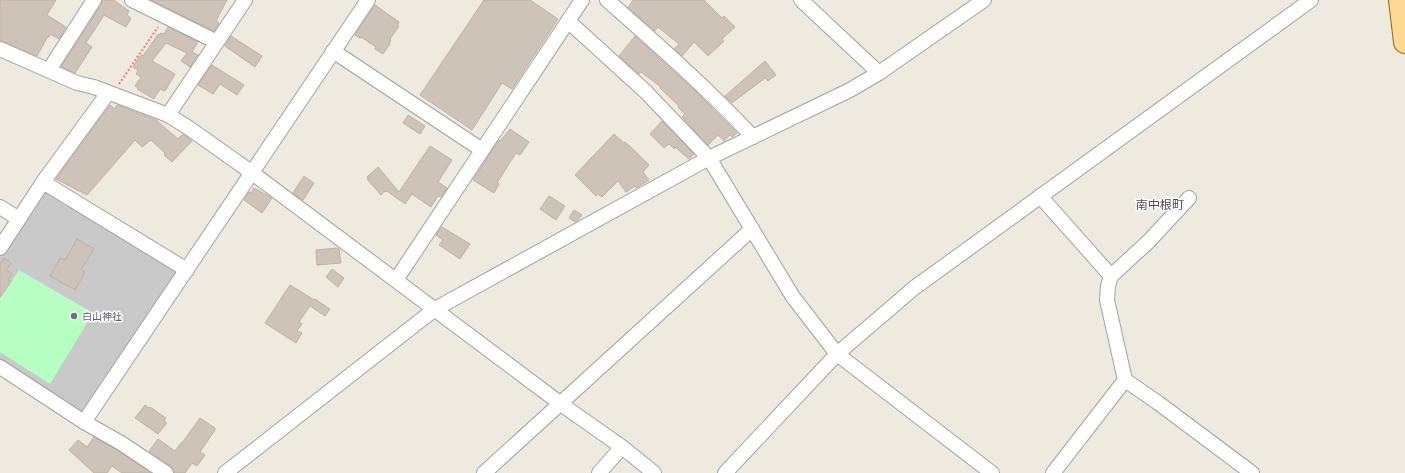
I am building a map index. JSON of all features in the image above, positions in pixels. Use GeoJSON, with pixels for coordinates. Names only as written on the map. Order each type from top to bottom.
{"type":"FeatureCollection","features":[{"type":"Feature","properties":{"kind":"main road"},"geometry":{"type":"LineString","coordinates":[[1400,0],[1405,42]]}},
{"type":"Feature","properties":{"kind":"street"},"geometry":{"type":"LineString","coordinates":[[49,70],[94,0]]}},
{"type":"Feature","properties":{"kind":"street"},"geometry":{"type":"LineString","coordinates":[[132,0],[217,42]]}},
{"type":"Feature","properties":{"kind":"street"},"geometry":{"type":"LineString","coordinates":[[168,115],[245,0]]}},
{"type":"Feature","properties":{"kind":"street"},"geometry":{"type":"LineString","coordinates":[[396,280],[582,0]]}},
{"type":"Feature","properties":{"kind":"street"},"geometry":{"type":"LineString","coordinates":[[607,0],[674,59],[724,106],[753,137]]}},
{"type":"Feature","properties":{"kind":"street"},"geometry":{"type":"LineString","coordinates":[[802,0],[879,73]]}},
{"type":"Feature","properties":{"kind":"street"},"geometry":{"type":"LineString","coordinates":[[225,473],[435,309],[709,158],[820,105],[879,73],[984,0]]}},
{"type":"Feature","properties":{"kind":"street"},"geometry":{"type":"LineString","coordinates":[[725,473],[837,354],[914,288],[1311,0]]}},
{"type":"Feature","properties":{"kind":"street"},"geometry":{"type":"LineString","coordinates":[[84,422],[366,1]]}},
{"type":"Feature","properties":{"kind":"street"},"geometry":{"type":"LineString","coordinates":[[568,20],[646,92],[709,158],[793,297],[837,354],[992,473]]}},
{"type":"Feature","properties":{"kind":"street"},"geometry":{"type":"LineString","coordinates":[[0,49],[77,83],[94,87],[168,115],[251,172],[561,404],[622,447],[654,473]]}},
{"type":"Feature","properties":{"kind":"street"},"geometry":{"type":"LineString","coordinates":[[333,51],[482,150]]}},
{"type":"Feature","properties":{"kind":"street"},"geometry":{"type":"LineString","coordinates":[[0,248],[43,182],[110,93]]}},
{"type":"Feature","properties":{"kind":"street"},"geometry":{"type":"LineString","coordinates":[[43,182],[187,270]]}},
{"type":"Feature","properties":{"kind":"street"},"geometry":{"type":"LineString","coordinates":[[1040,196],[1111,276]]}},
{"type":"Feature","properties":{"kind":"street"},"geometry":{"type":"LineString","coordinates":[[1190,198],[1148,242],[1111,276],[1108,286],[1107,300],[1125,380],[1252,473]]}},
{"type":"Feature","properties":{"kind":"street"},"geometry":{"type":"LineString","coordinates":[[0,207],[19,218]]}},
{"type":"Feature","properties":{"kind":"street"},"geometry":{"type":"LineString","coordinates":[[484,473],[752,229]]}},
{"type":"Feature","properties":{"kind":"street"},"geometry":{"type":"LineString","coordinates":[[0,367],[84,422],[122,443],[166,473]]}},
{"type":"Feature","properties":{"kind":"street"},"geometry":{"type":"LineString","coordinates":[[1053,473],[1125,380]]}},
{"type":"Feature","properties":{"kind":"street"},"geometry":{"type":"LineString","coordinates":[[599,473],[622,447]]}},
{"type":"Feature","properties":{"kind":"path"},"geometry":{"type":"LineString","coordinates":[[110,93],[166,16]]}},
{"type":"Feature","properties":{"kind":"shaded area","name":"白山神社"},"geometry":{"type":"Polygon","coordinates":[[[48,191],[179,272],[84,412],[79,413],[0,360],[0,257],[41,195],[48,191]]]}},
{"type":"Feature","properties":{"kind":"green space"},"geometry":{"type":"Polygon","coordinates":[[[19,270],[93,313],[50,384],[0,352],[0,299],[19,270]]]}},
{"type":"Feature","properties":{"kind":"building"},"geometry":{"type":"Polygon","coordinates":[[[0,0],[56,0],[47,15],[66,27],[59,39],[50,34],[49,37],[48,36],[37,56],[0,40],[0,0]]]}},
{"type":"Feature","properties":{"kind":"building"},"geometry":{"type":"Polygon","coordinates":[[[102,0],[114,0],[129,11],[127,15],[131,18],[126,27],[104,15],[86,43],[92,47],[75,73],[61,67],[101,5],[102,0]]]}},
{"type":"Feature","properties":{"kind":"building"},"geometry":{"type":"Polygon","coordinates":[[[151,0],[227,0],[216,21],[219,23],[214,31],[151,0]]]}},
{"type":"Feature","properties":{"kind":"building"},"geometry":{"type":"Polygon","coordinates":[[[484,0],[530,0],[558,19],[512,89],[502,83],[472,130],[420,95],[484,0]]]}},
{"type":"Feature","properties":{"kind":"building"},"geometry":{"type":"Polygon","coordinates":[[[633,0],[704,0],[722,18],[724,16],[735,27],[722,39],[724,41],[708,56],[694,42],[682,56],[674,49],[679,44],[658,27],[655,31],[628,8],[633,0]]]}},
{"type":"Feature","properties":{"kind":"building"},"geometry":{"type":"Polygon","coordinates":[[[375,5],[399,22],[397,26],[399,26],[390,39],[390,44],[383,54],[375,49],[376,47],[361,37],[360,38],[355,35],[375,5]]]}},
{"type":"Feature","properties":{"kind":"building"},"geometry":{"type":"Polygon","coordinates":[[[168,27],[198,42],[192,52],[198,55],[190,67],[181,61],[187,53],[166,43],[152,61],[175,74],[165,91],[160,89],[154,99],[137,89],[138,88],[135,86],[141,77],[136,74],[138,70],[133,67],[141,55],[143,56],[158,34],[164,34],[168,27]]]}},
{"type":"Feature","properties":{"kind":"building"},"geometry":{"type":"Polygon","coordinates":[[[231,36],[262,56],[255,67],[225,46],[231,36]]]}},
{"type":"Feature","properties":{"kind":"building"},"geometry":{"type":"Polygon","coordinates":[[[635,36],[694,90],[737,133],[732,137],[730,135],[724,141],[718,135],[708,145],[682,117],[685,114],[678,107],[679,106],[660,88],[661,87],[641,72],[639,74],[619,56],[635,36]]]}},
{"type":"Feature","properties":{"kind":"building"},"geometry":{"type":"Polygon","coordinates":[[[765,61],[776,75],[768,81],[765,78],[732,103],[725,96],[765,61]]]}},
{"type":"Feature","properties":{"kind":"building"},"geometry":{"type":"Polygon","coordinates":[[[212,65],[244,85],[237,95],[220,84],[213,94],[198,85],[212,65]]]}},
{"type":"Feature","properties":{"kind":"building"},"geometry":{"type":"Polygon","coordinates":[[[110,105],[115,109],[117,105],[156,120],[178,139],[183,134],[192,141],[172,162],[151,140],[142,147],[135,140],[87,195],[56,179],[110,105]]]}},
{"type":"Feature","properties":{"kind":"building"},"geometry":{"type":"Polygon","coordinates":[[[408,115],[425,126],[420,134],[403,123],[408,115]]]}},
{"type":"Feature","properties":{"kind":"building"},"geometry":{"type":"Polygon","coordinates":[[[662,121],[694,154],[689,159],[669,144],[664,148],[650,134],[662,121]]]}},
{"type":"Feature","properties":{"kind":"building"},"geometry":{"type":"Polygon","coordinates":[[[510,129],[529,142],[520,155],[516,153],[497,183],[499,184],[494,193],[473,180],[499,140],[500,141],[510,129]]]}},
{"type":"Feature","properties":{"kind":"building"},"geometry":{"type":"Polygon","coordinates":[[[614,134],[633,149],[649,165],[643,172],[649,180],[626,192],[618,181],[602,197],[598,194],[596,196],[575,175],[614,134]]]}},
{"type":"Feature","properties":{"kind":"building"},"geometry":{"type":"Polygon","coordinates":[[[430,146],[452,160],[438,182],[447,188],[441,197],[438,196],[431,207],[412,194],[405,204],[387,191],[384,191],[381,195],[367,179],[369,178],[367,177],[378,167],[399,192],[430,146]]]}},
{"type":"Feature","properties":{"kind":"building"},"geometry":{"type":"Polygon","coordinates":[[[304,176],[314,183],[303,200],[293,193],[304,176]]]}},
{"type":"Feature","properties":{"kind":"building"},"geometry":{"type":"Polygon","coordinates":[[[254,188],[272,198],[262,213],[244,200],[249,192],[251,193],[254,188]]]}},
{"type":"Feature","properties":{"kind":"building"},"geometry":{"type":"Polygon","coordinates":[[[549,196],[565,206],[556,220],[540,209],[549,196]]]}},
{"type":"Feature","properties":{"kind":"building"},"geometry":{"type":"Polygon","coordinates":[[[574,210],[582,215],[575,222],[569,218],[574,210]]]}},
{"type":"Feature","properties":{"kind":"building"},"geometry":{"type":"Polygon","coordinates":[[[442,227],[470,244],[460,259],[439,245],[443,240],[436,235],[442,227]]]}},
{"type":"Feature","properties":{"kind":"building"},"geometry":{"type":"Polygon","coordinates":[[[77,239],[94,249],[81,270],[85,272],[75,290],[50,276],[60,258],[65,260],[77,239]]]}},
{"type":"Feature","properties":{"kind":"building"},"geometry":{"type":"Polygon","coordinates":[[[338,248],[341,263],[317,265],[316,250],[338,248]]]}},
{"type":"Feature","properties":{"kind":"building"},"geometry":{"type":"Polygon","coordinates":[[[4,258],[11,263],[6,270],[12,274],[8,280],[11,281],[0,297],[0,263],[4,258]]]}},
{"type":"Feature","properties":{"kind":"building"},"geometry":{"type":"Polygon","coordinates":[[[332,269],[344,278],[338,287],[326,277],[332,269]]]}},
{"type":"Feature","properties":{"kind":"building"},"geometry":{"type":"Polygon","coordinates":[[[290,285],[330,309],[325,316],[310,306],[299,322],[302,324],[297,331],[302,333],[296,343],[265,323],[290,285]]]}},
{"type":"Feature","properties":{"kind":"building"},"geometry":{"type":"Polygon","coordinates":[[[145,405],[166,418],[164,421],[167,423],[158,434],[135,418],[145,405]]]}},
{"type":"Feature","properties":{"kind":"building"},"geometry":{"type":"Polygon","coordinates":[[[200,418],[215,428],[200,452],[205,455],[197,466],[192,463],[185,473],[174,473],[171,466],[149,451],[158,439],[175,451],[200,418]]]}},
{"type":"Feature","properties":{"kind":"building"},"geometry":{"type":"Polygon","coordinates":[[[94,437],[117,450],[151,473],[122,473],[112,466],[107,473],[94,473],[69,450],[78,440],[87,447],[94,437]]]}},
{"type":"Feature","properties":{"kind":"place","name":"白山神社"},"geometry":{"type":"Point","coordinates":[74,316]}},
{"type":"Feature","properties":{"kind":"district","name":"南中根町"},"geometry":{"type":"Point","coordinates":[1160,204]}}]}
